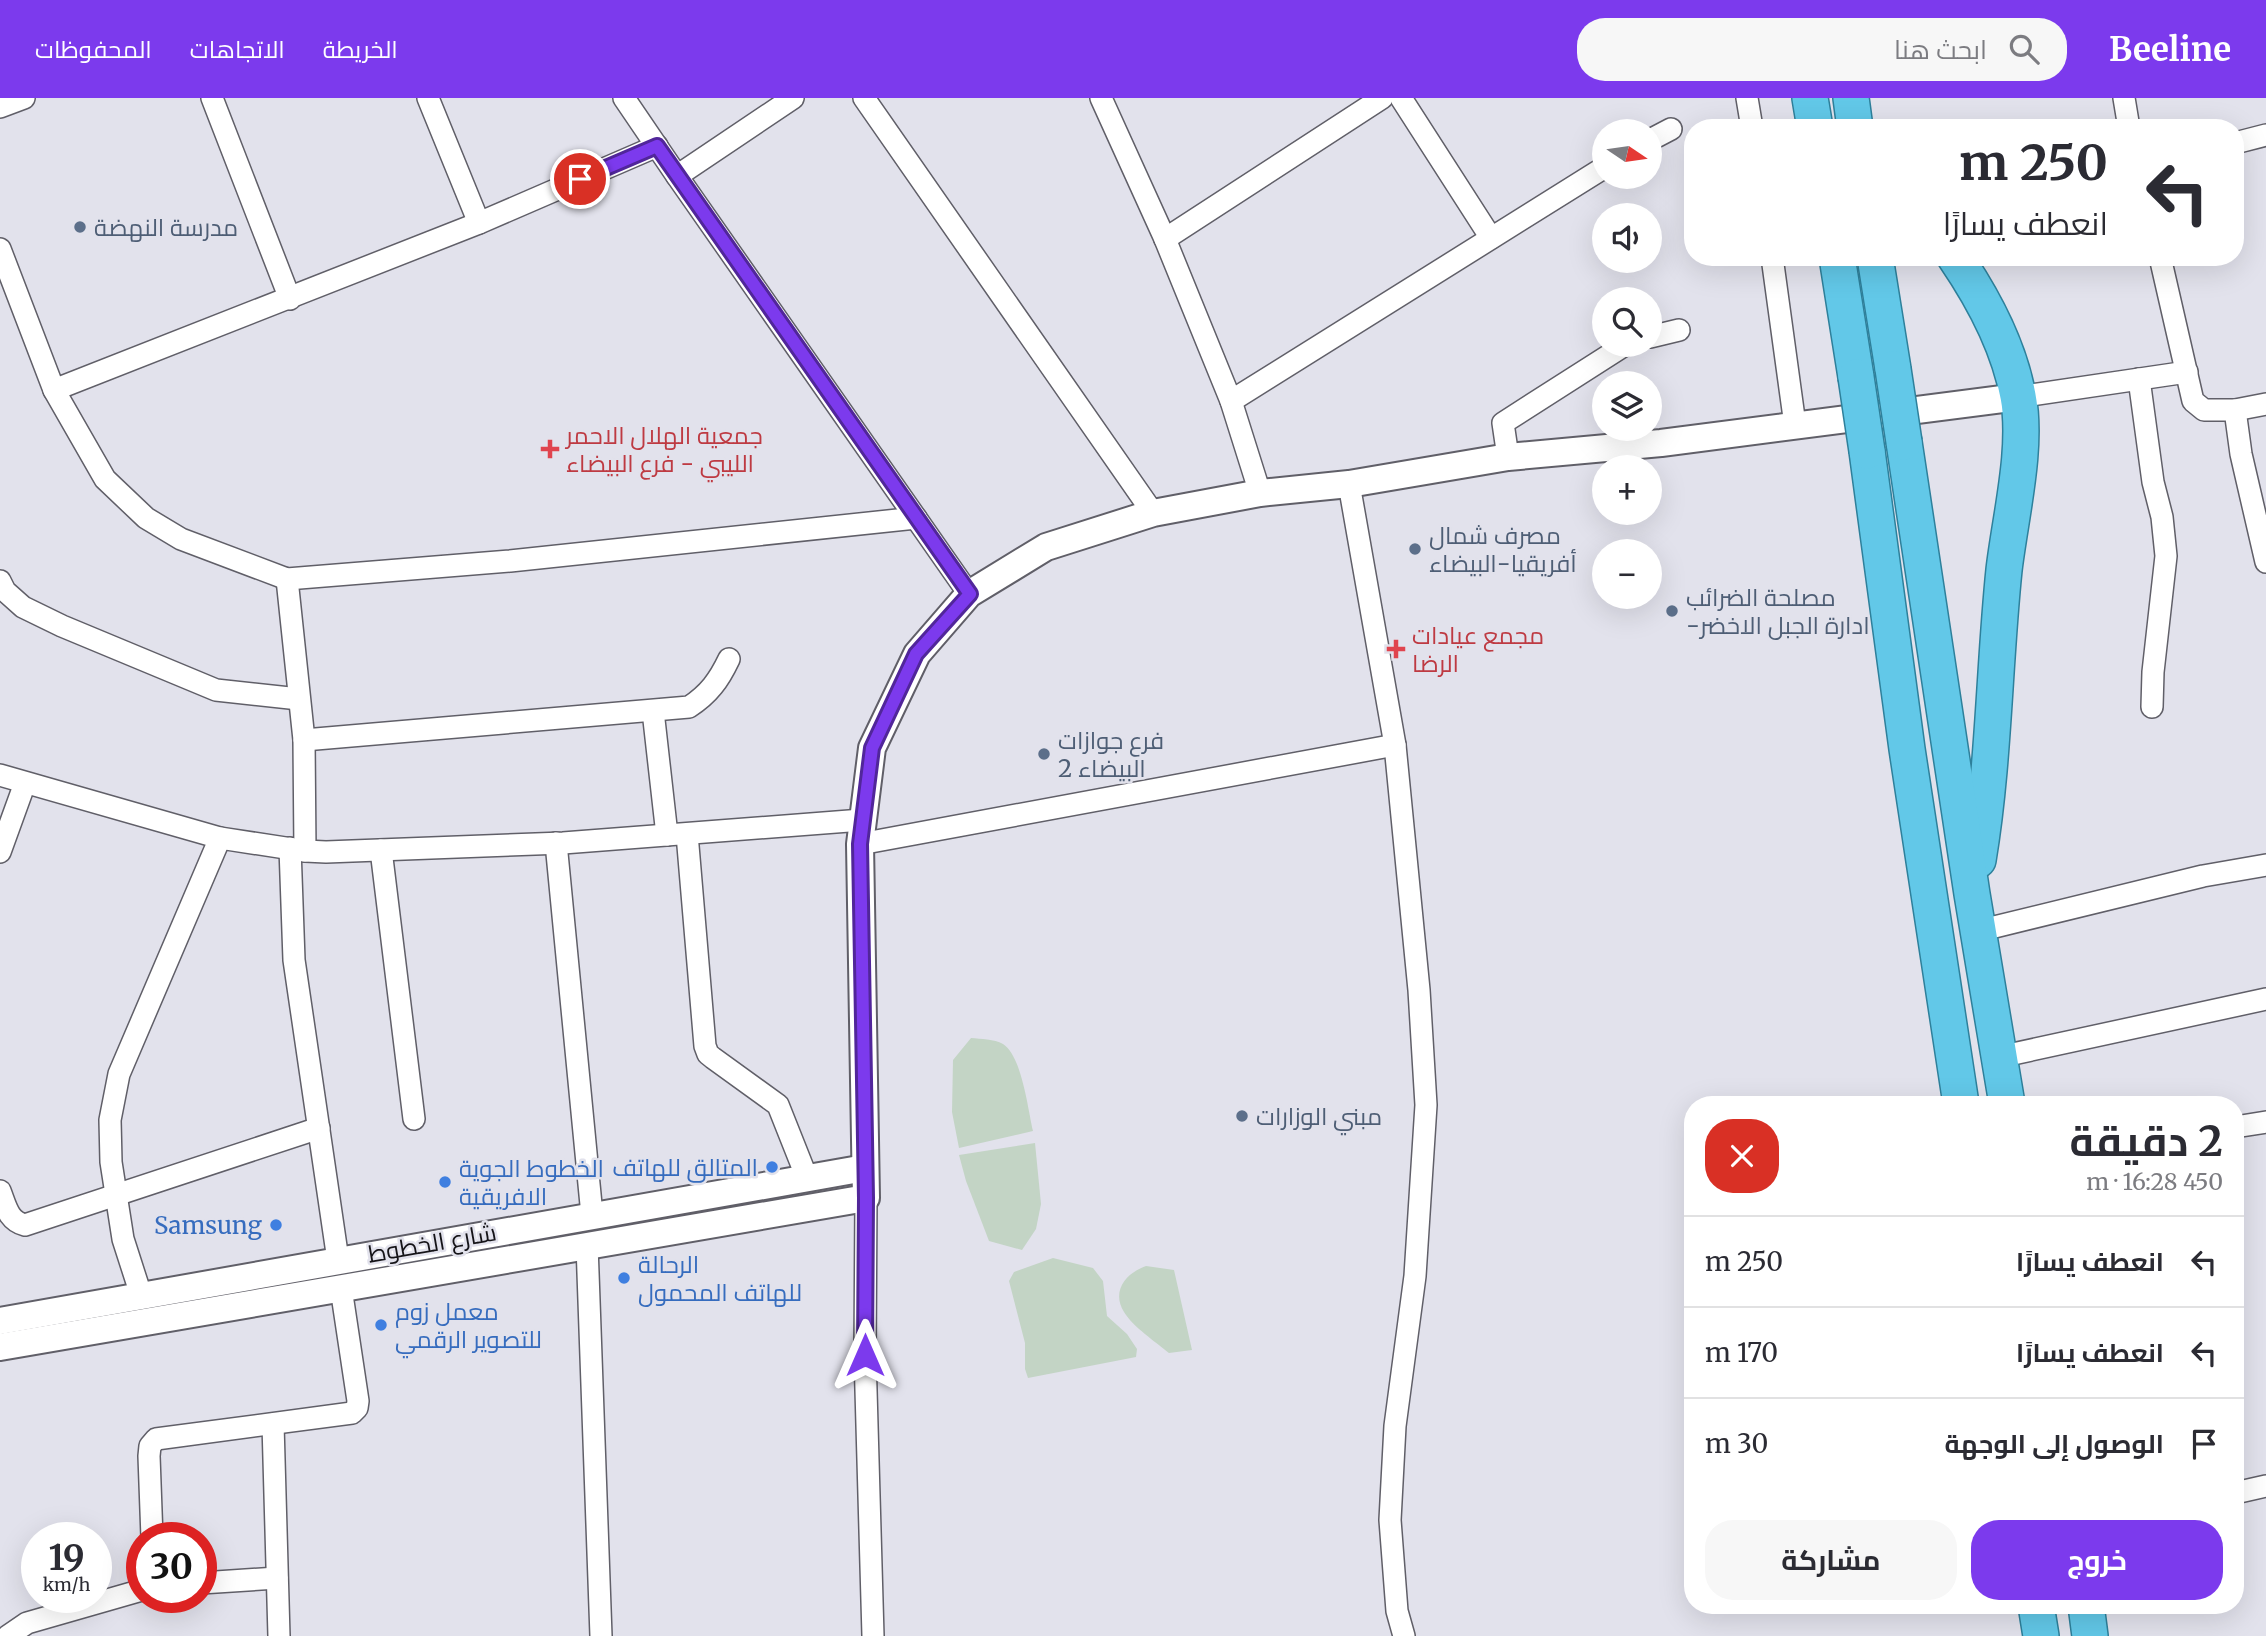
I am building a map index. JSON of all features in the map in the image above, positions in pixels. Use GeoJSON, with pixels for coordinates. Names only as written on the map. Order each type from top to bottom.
{"type":"FeatureCollection","features":[{"type":"Feature","properties":{"kind":"highway"},"geometry":{"type":"LineString","coordinates":[[1810,98],[1814,119]]}},
{"type":"Feature","properties":{"kind":"highway"},"geometry":{"type":"LineString","coordinates":[[1851,98],[1854,119]]}},
{"type":"Feature","properties":{"kind":"highway"},"geometry":{"type":"LineString","coordinates":[[1838,266],[1856,377],[1907,748],[1960,1096]]}},
{"type":"Feature","properties":{"kind":"highway"},"geometry":{"type":"LineString","coordinates":[[1876,266],[1972,894],[2006,1096]]}},
{"type":"Feature","properties":{"kind":"highway"},"geometry":{"type":"LineString","coordinates":[[1961,266],[1991,317],[2007,356],[2018,397],[2019,449],[2002,592],[1983,830],[1972,894]]}},
{"type":"Feature","properties":{"kind":"highway"},"geometry":{"type":"LineString","coordinates":[[2037,1614],[2041,1636]]}},
{"type":"Feature","properties":{"kind":"highway"},"geometry":{"type":"LineString","coordinates":[[2087,1614],[2090,1636]]}},
{"type":"Feature","properties":{"kind":"street"},"geometry":{"type":"LineString","coordinates":[[0,107],[24,98]]}},
{"type":"Feature","properties":{"kind":"street"},"geometry":{"type":"LineString","coordinates":[[212,98],[290,299]]}},
{"type":"Feature","properties":{"kind":"street"},"geometry":{"type":"LineString","coordinates":[[428,98],[479,223]]}},
{"type":"Feature","properties":{"kind":"street"},"geometry":{"type":"LineString","coordinates":[[624,98],[970,594]]}},
{"type":"Feature","properties":{"kind":"street"},"geometry":{"type":"LineString","coordinates":[[677,176],[793,98]]}},
{"type":"Feature","properties":{"kind":"street"},"geometry":{"type":"LineString","coordinates":[[864,98],[1153,513]]}},
{"type":"Feature","properties":{"kind":"street"},"geometry":{"type":"LineString","coordinates":[[1101,98],[1165,239],[1231,401],[1260,492]]}},
{"type":"Feature","properties":{"kind":"street"},"geometry":{"type":"LineString","coordinates":[[1165,239],[1382,98]]}},
{"type":"Feature","properties":{"kind":"street"},"geometry":{"type":"LineString","coordinates":[[1401,98],[1491,238]]}},
{"type":"Feature","properties":{"kind":"street"},"geometry":{"type":"LineString","coordinates":[[1747,98],[1750,119]]}},
{"type":"Feature","properties":{"kind":"street"},"geometry":{"type":"LineString","coordinates":[[2123,98],[2127,119]]}},
{"type":"Feature","properties":{"kind":"street"},"geometry":{"type":"LineString","coordinates":[[1662,133],[1671,129]]}},
{"type":"Feature","properties":{"kind":"street"},"geometry":{"type":"LineString","coordinates":[[2244,141],[2266,135]]}},
{"type":"Feature","properties":{"kind":"street"},"geometry":{"type":"LineString","coordinates":[[54,390],[479,223],[657,146]]}},
{"type":"Feature","properties":{"kind":"street"},"geometry":{"type":"LineString","coordinates":[[1231,401],[1592,175]]}},
{"type":"Feature","properties":{"kind":"street"},"geometry":{"type":"LineString","coordinates":[[0,248],[54,390],[104,479],[146,517],[181,538],[286,579],[510,561],[916,518]]}},
{"type":"Feature","properties":{"kind":"street"},"geometry":{"type":"LineString","coordinates":[[1773,266],[1795,425]]}},
{"type":"Feature","properties":{"kind":"street"},"geometry":{"type":"LineString","coordinates":[[2162,266],[2193,401],[2204,410],[2235,410],[2266,404]]}},
{"type":"Feature","properties":{"kind":"street"},"geometry":{"type":"LineString","coordinates":[[1662,334],[1679,330]]}},
{"type":"Feature","properties":{"kind":"street"},"geometry":{"type":"LineString","coordinates":[[1508,457],[1503,423],[1606,357]]}},
{"type":"Feature","properties":{"kind":"street"},"geometry":{"type":"LineString","coordinates":[[873,1636],[865,1355],[866,1198],[861,832],[872,748],[916,654],[970,594],[1046,547],[1153,513],[1260,492],[1349,484],[1508,457],[1661,443],[2018,397],[2187,372]]}},
{"type":"Feature","properties":{"kind":"street"},"geometry":{"type":"LineString","coordinates":[[2139,379],[2166,556],[2153,672],[2152,707]]}},
{"type":"Feature","properties":{"kind":"street"},"geometry":{"type":"LineString","coordinates":[[2235,410],[2241,454],[2266,562]]}},
{"type":"Feature","properties":{"kind":"street"},"geometry":{"type":"LineString","coordinates":[[1349,484],[1395,745],[1419,990],[1426,1105],[1415,1276],[1395,1426],[1390,1520],[1397,1611],[1404,1636]]}},
{"type":"Feature","properties":{"kind":"street"},"geometry":{"type":"LineString","coordinates":[[286,579],[304,740],[294,960],[338,1260]]}},
{"type":"Feature","properties":{"kind":"street"},"geometry":{"type":"LineString","coordinates":[[0,581],[5,591],[23,607],[216,690],[299,699]]}},
{"type":"Feature","properties":{"kind":"street"},"geometry":{"type":"LineString","coordinates":[[304,740],[689,707],[703,698],[717,683],[729,659]]}},
{"type":"Feature","properties":{"kind":"street"},"geometry":{"type":"LineString","coordinates":[[653,711],[677,834],[705,1046],[708,1054],[778,1105],[807,1178]]}},
{"type":"Feature","properties":{"kind":"street"},"geometry":{"type":"LineString","coordinates":[[0,775],[220,838],[298,849],[381,850],[556,843],[677,834],[861,832],[1395,745]]}},
{"type":"Feature","properties":{"kind":"street"},"geometry":{"type":"LineString","coordinates":[[0,852],[25,783]]}},
{"type":"Feature","properties":{"kind":"street"},"geometry":{"type":"LineString","coordinates":[[141,1295],[123,1239],[111,1162],[110,1120],[119,1074],[220,838]]}},
{"type":"Feature","properties":{"kind":"street"},"geometry":{"type":"LineString","coordinates":[[556,843],[592,1215]]}},
{"type":"Feature","properties":{"kind":"street"},"geometry":{"type":"LineString","coordinates":[[381,850],[414,1119]]}},
{"type":"Feature","properties":{"kind":"street"},"geometry":{"type":"LineString","coordinates":[[1979,931],[2203,876],[2266,865]]}},
{"type":"Feature","properties":{"kind":"street"},"geometry":{"type":"LineString","coordinates":[[1999,1057],[2266,999]]}},
{"type":"Feature","properties":{"kind":"street"},"geometry":{"type":"LineString","coordinates":[[2244,1126],[2266,1122]]}},
{"type":"Feature","properties":{"kind":"street"},"geometry":{"type":"LineString","coordinates":[[0,1191],[10,1216],[16,1223],[25,1225],[319,1128]]}},
{"type":"Feature","properties":{"kind":"street","name":"شارع الخطوط"},"geometry":{"type":"LineString","coordinates":[[0,1321],[865,1168]]}},
{"type":"Feature","properties":{"kind":"street","name":"شارع الخطوط"},"geometry":{"type":"LineString","coordinates":[[0,1347],[866,1198]]}},
{"type":"Feature","properties":{"kind":"street"},"geometry":{"type":"LineString","coordinates":[[587,1245],[601,1636]]}},
{"type":"Feature","properties":{"kind":"street"},"geometry":{"type":"LineString","coordinates":[[151,1522],[149,1456],[150,1446],[156,1440],[352,1413],[357,1408],[341,1288]]}},
{"type":"Feature","properties":{"kind":"street"},"geometry":{"type":"LineString","coordinates":[[273,1424],[279,1636]]}},
{"type":"Feature","properties":{"kind":"street"},"geometry":{"type":"LineString","coordinates":[[2244,1491],[2266,1486]]}},
{"type":"Feature","properties":{"kind":"street"},"geometry":{"type":"LineString","coordinates":[[217,1582],[276,1578]]}},
{"type":"Feature","properties":{"kind":"street"},"geometry":{"type":"LineString","coordinates":[[8,1636],[27,1623],[126,1595]]}},
{"type":"Feature","properties":{"kind":"green space"},"geometry":{"type":"Polygon","coordinates":[[[971,1038],[996,1041],[1010,1050],[1020,1071],[1033,1131],[959,1148],[952,1112],[953,1060],[971,1038]]]}},
{"type":"Feature","properties":{"kind":"green space"},"geometry":{"type":"Polygon","coordinates":[[[1035,1143],[1041,1204],[1036,1229],[1022,1250],[989,1241],[959,1155],[1035,1143]]]}},
{"type":"Feature","properties":{"kind":"green space"},"geometry":{"type":"Polygon","coordinates":[[[1053,1258],[1093,1268],[1103,1281],[1107,1316],[1127,1334],[1137,1349],[1136,1357],[1028,1378],[1025,1369],[1025,1343],[1009,1281],[1014,1272],[1053,1258]]]}},
{"type":"Feature","properties":{"kind":"green space"},"geometry":{"type":"Polygon","coordinates":[[[1146,1266],[1174,1270],[1192,1350],[1169,1353],[1139,1329],[1124,1312],[1120,1304],[1120,1290],[1132,1273],[1146,1266]]]}},
{"type":"Feature","properties":{"kind":"place","name":"مدرسة النهضة"},"geometry":{"type":"Point","coordinates":[80,227]}},
{"type":"Feature","properties":{"kind":"place","name":"جمعية الهلال الاحمر الليبي - فرع البيضاء"},"geometry":{"type":"Point","coordinates":[550,449]}},
{"type":"Feature","properties":{"kind":"place","name":"مصرف شمال أفريقيا-البيضاء"},"geometry":{"type":"Point","coordinates":[1415,549]}},
{"type":"Feature","properties":{"kind":"place","name":"مصلحة الضرائب -ادارة الجبل الاخضر"},"geometry":{"type":"Point","coordinates":[1672,611]}},
{"type":"Feature","properties":{"kind":"place","name":"مجمع عيادات الرضا"},"geometry":{"type":"Point","coordinates":[1396,649]}},
{"type":"Feature","properties":{"kind":"place","name":"فرع جوازات البيضاء 2"},"geometry":{"type":"Point","coordinates":[1044,754]}},
{"type":"Feature","properties":{"kind":"place","name":"مبني الوزارات"},"geometry":{"type":"Point","coordinates":[1242,1116]}},
{"type":"Feature","properties":{"kind":"place","name":"المتالق للهاتف"},"geometry":{"type":"Point","coordinates":[772,1167]}},
{"type":"Feature","properties":{"kind":"place","name":"الخطوط الجوية الافريقية"},"geometry":{"type":"Point","coordinates":[445,1182]}},
{"type":"Feature","properties":{"kind":"place","name":"Samsung"},"geometry":{"type":"Point","coordinates":[276,1225]}},
{"type":"Feature","properties":{"kind":"place","name":"الرحالة للهاتف المحمول"},"geometry":{"type":"Point","coordinates":[624,1278]}},
{"type":"Feature","properties":{"kind":"place","name":"معمل زوم للتصوير الرقمي"},"geometry":{"type":"Point","coordinates":[381,1325]}},
{"type":"Feature","properties":{"kind":"route"},"geometry":{"type":"LineString","coordinates":[[580,179],[657,146],[970,594],[916,654],[872,748],[862,820],[860,844],[866,1198],[865,1355]]}}]}
